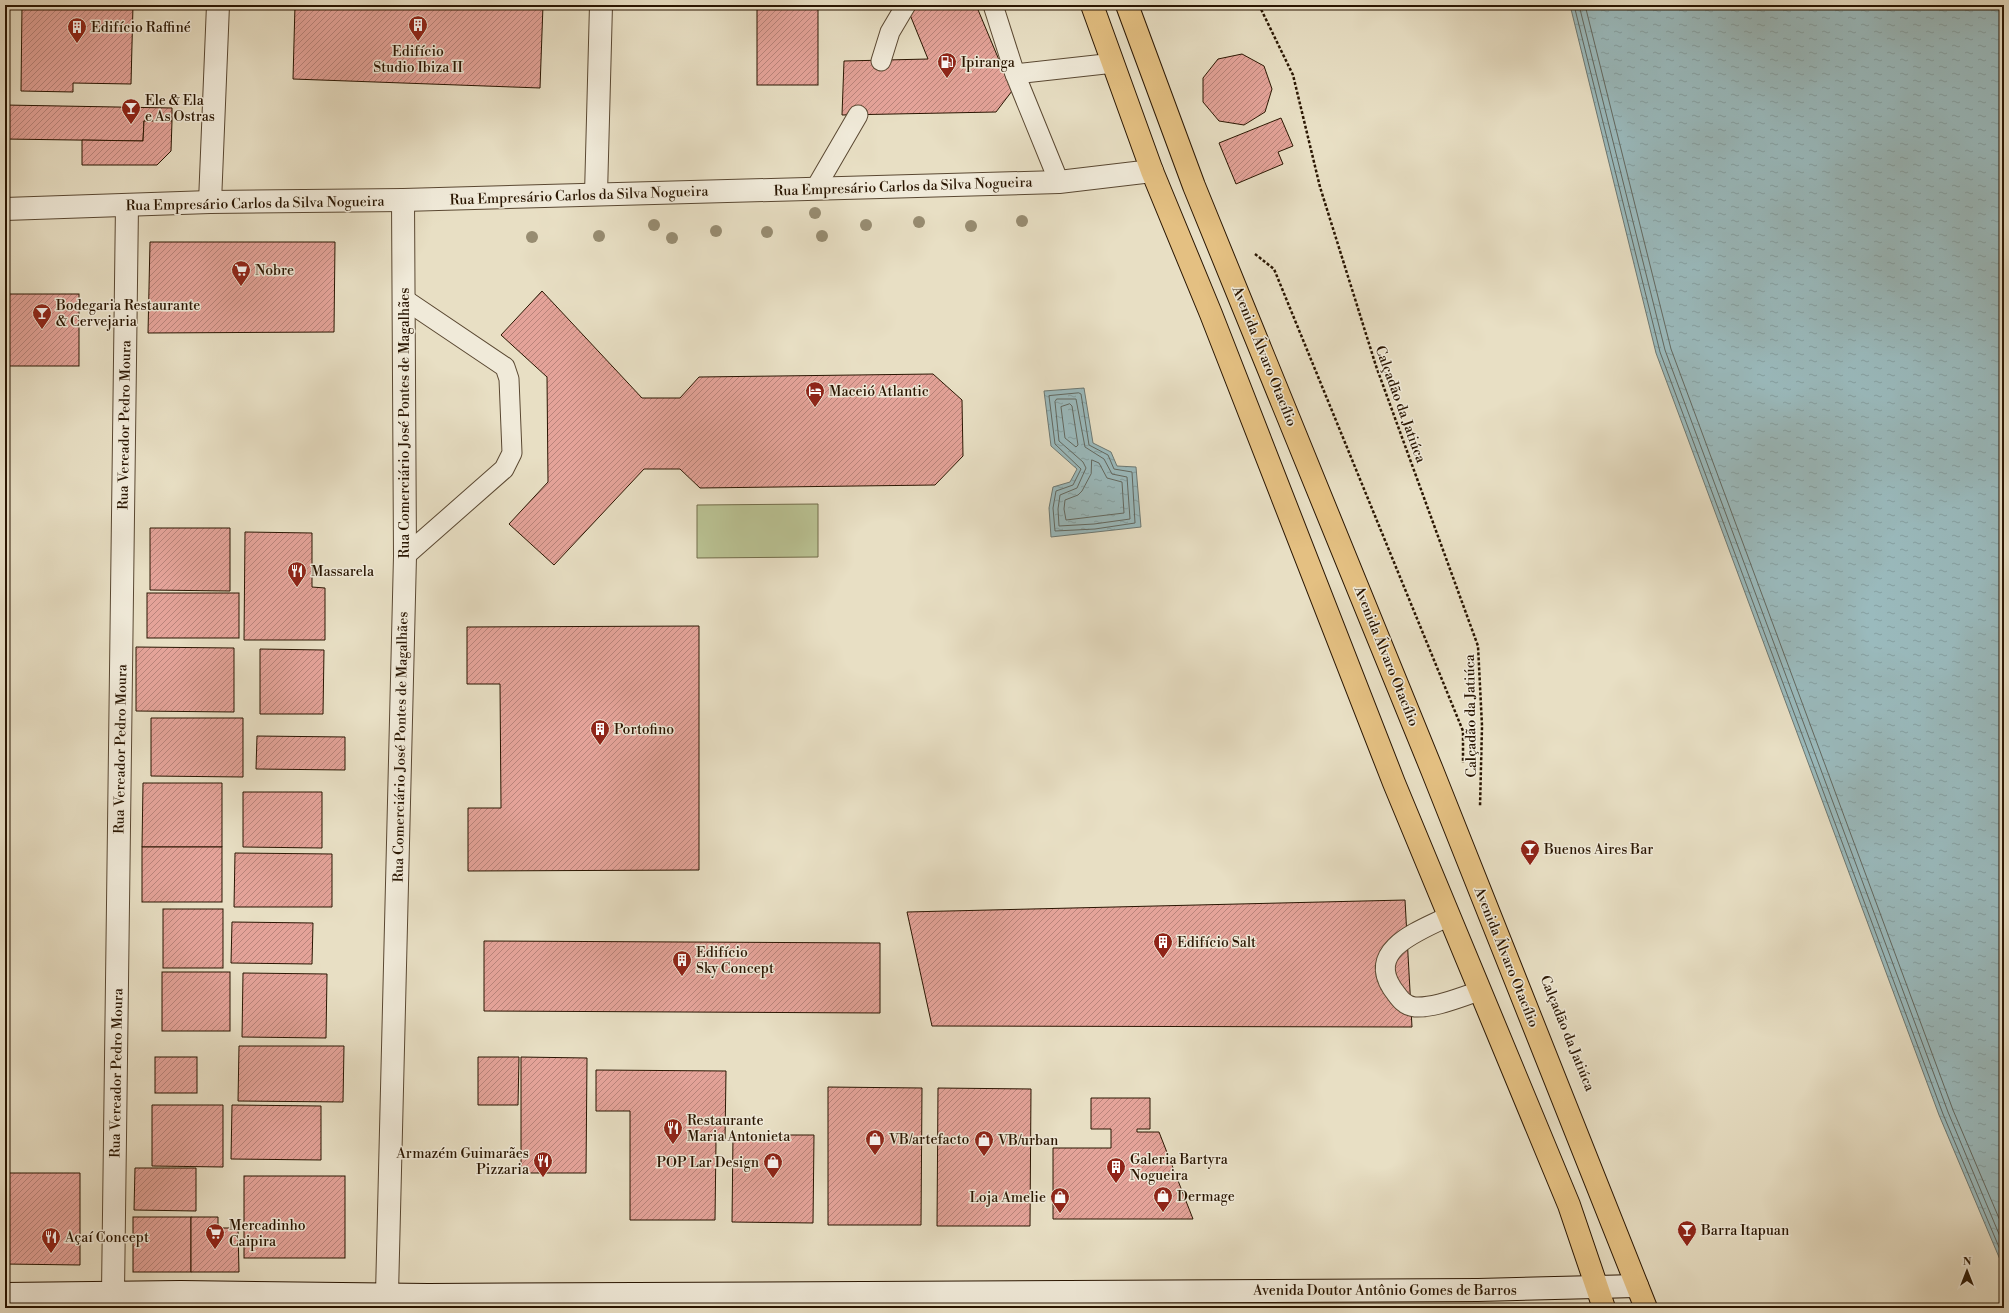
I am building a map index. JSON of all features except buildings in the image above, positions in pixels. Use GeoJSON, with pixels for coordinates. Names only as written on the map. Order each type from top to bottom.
{"type":"FeatureCollection","features":[{"type":"Feature","properties":{"kind":"main road"},"geometry":{"type":"LineString","coordinates":[[1092,5],[1152,171],[1211,314],[1394,783],[1569,1204],[1604,1308]]}},
{"type":"Feature","properties":{"kind":"main road","name":"Avenida Álvaro Otacílio"},"geometry":{"type":"LineString","coordinates":[[1127,5],[1194,186],[1432,770],[1646,1308]]}},
{"type":"Feature","properties":{"kind":"street"},"geometry":{"type":"LineString","coordinates":[[210,202],[218,5]]}},
{"type":"Feature","properties":{"kind":"street"},"geometry":{"type":"LineString","coordinates":[[596,194],[601,5]]}},
{"type":"Feature","properties":{"kind":"street","name":"Rua Empresário Carlos da Silva Nogueira"},"geometry":{"type":"LineString","coordinates":[[5,209],[210,202],[403,200],[1059,182],[1152,171]]}},
{"type":"Feature","properties":{"kind":"street","name":"Rua Comerciário José Pontes de Magalhães"},"geometry":{"type":"LineString","coordinates":[[383,1301],[405,556],[403,200]]}},
{"type":"Feature","properties":{"kind":"street","name":"Rua Vereador Pedro Moura"},"geometry":{"type":"LineString","coordinates":[[113,1292],[127,205]]}},
{"type":"Feature","properties":{"kind":"street","name":"Avenida Doutor Antônio Gomes de Barros"},"geometry":{"type":"LineString","coordinates":[[5,1294],[113,1292],[429,1302],[1478,1299],[1596,1287],[1637,1286]]}},
{"type":"Feature","properties":{"kind":"lane"},"geometry":{"type":"LineString","coordinates":[[881,60],[890,32],[906,5]]}},
{"type":"Feature","properties":{"kind":"lane"},"geometry":{"type":"LineString","coordinates":[[993,5],[1014,74],[1059,182]]}},
{"type":"Feature","properties":{"kind":"lane"},"geometry":{"type":"LineString","coordinates":[[1014,74],[1114,64]]}},
{"type":"Feature","properties":{"kind":"lane"},"geometry":{"type":"LineString","coordinates":[[815,189],[858,115]]}},
{"type":"Feature","properties":{"kind":"lane"},"geometry":{"type":"LineString","coordinates":[[404,298],[505,367],[509,379],[512,453],[504,469],[405,556]]}},
{"type":"Feature","properties":{"kind":"lane"},"geometry":{"type":"LineString","coordinates":[[1449,916],[1414,934],[1391,949],[1386,961],[1388,981],[1402,1001],[1407,1005],[1415,1007],[1439,1003],[1480,991]]}},
{"type":"Feature","properties":{"kind":"path","name":"Calçadão da Jatiúca"},"geometry":{"type":"LineString","coordinates":[[1259,5],[1293,75],[1320,188],[1376,366],[1478,646],[1482,726],[1480,808]]}},
{"type":"Feature","properties":{"kind":"green space"},"geometry":{"type":"Polygon","coordinates":[[[818,504],[818,557],[697,558],[697,505],[818,504]]]}},
{"type":"Feature","properties":{"kind":"water"},"geometry":{"type":"Polygon","coordinates":[[[1570,5],[2004,5],[2004,1269],[1939,1115],[1656,353],[1570,5]]]}},
{"type":"Feature","properties":{"kind":"water"},"geometry":{"type":"Polygon","coordinates":[[[1084,388],[1093,443],[1111,452],[1117,466],[1136,467],[1141,527],[1051,537],[1049,508],[1053,487],[1070,482],[1077,469],[1051,446],[1044,391],[1084,388]]]}},
{"type":"Feature","properties":{"kind":"place","name":"Edifício Studio Ibiza II"},"geometry":{"type":"Point","coordinates":[418,42]}},
{"type":"Feature","properties":{"kind":"place","name":"Edifício Raffiné"},"geometry":{"type":"Point","coordinates":[77,44]}},
{"type":"Feature","properties":{"kind":"place","name":"Ipiranga"},"geometry":{"type":"Point","coordinates":[947,79]}},
{"type":"Feature","properties":{"kind":"place","name":"Ele & Ela e As Ostras"},"geometry":{"type":"Point","coordinates":[131,125]}},
{"type":"Feature","properties":{"kind":"place","name":"Nobre"},"geometry":{"type":"Point","coordinates":[241,287]}},
{"type":"Feature","properties":{"kind":"place","name":"Bodegaria Restaurante & Cervejaria"},"geometry":{"type":"Point","coordinates":[42,330]}},
{"type":"Feature","properties":{"kind":"place","name":"Maceió Atlantic"},"geometry":{"type":"Point","coordinates":[815,408]}},
{"type":"Feature","properties":{"kind":"place","name":"Massarela"},"geometry":{"type":"Point","coordinates":[297,588]}},
{"type":"Feature","properties":{"kind":"place","name":"Portofino"},"geometry":{"type":"Point","coordinates":[600,746]}},
{"type":"Feature","properties":{"kind":"place","name":"Buenos Aires Bar"},"geometry":{"type":"Point","coordinates":[1530,866]}},
{"type":"Feature","properties":{"kind":"place","name":"Edifício Salt"},"geometry":{"type":"Point","coordinates":[1163,959]}},
{"type":"Feature","properties":{"kind":"place","name":"Edifício Sky Concept"},"geometry":{"type":"Point","coordinates":[682,977]}},
{"type":"Feature","properties":{"kind":"place","name":"Restaurante Maria Antonieta"},"geometry":{"type":"Point","coordinates":[673,1145]}},
{"type":"Feature","properties":{"kind":"place","name":"VB/artefacto"},"geometry":{"type":"Point","coordinates":[875,1156]}},
{"type":"Feature","properties":{"kind":"place","name":"VB/urban"},"geometry":{"type":"Point","coordinates":[984,1157]}},
{"type":"Feature","properties":{"kind":"place","name":"Armazém Guimarães Pizzaria"},"geometry":{"type":"Point","coordinates":[543,1178]}},
{"type":"Feature","properties":{"kind":"place","name":"POP Lar Design"},"geometry":{"type":"Point","coordinates":[773,1179]}},
{"type":"Feature","properties":{"kind":"place","name":"Galeria Bartyra Nogueira"},"geometry":{"type":"Point","coordinates":[1116,1184]}},
{"type":"Feature","properties":{"kind":"place","name":"Dermage"},"geometry":{"type":"Point","coordinates":[1163,1213]}},
{"type":"Feature","properties":{"kind":"place","name":"Loja Amelie"},"geometry":{"type":"Point","coordinates":[1060,1214]}},
{"type":"Feature","properties":{"kind":"place","name":"Barra Itapuan"},"geometry":{"type":"Point","coordinates":[1687,1247]}},
{"type":"Feature","properties":{"kind":"place","name":"Mercadinho Caipira"},"geometry":{"type":"Point","coordinates":[215,1250]}},
{"type":"Feature","properties":{"kind":"place","name":"Açaí Concept"},"geometry":{"type":"Point","coordinates":[51,1254]}}]}
